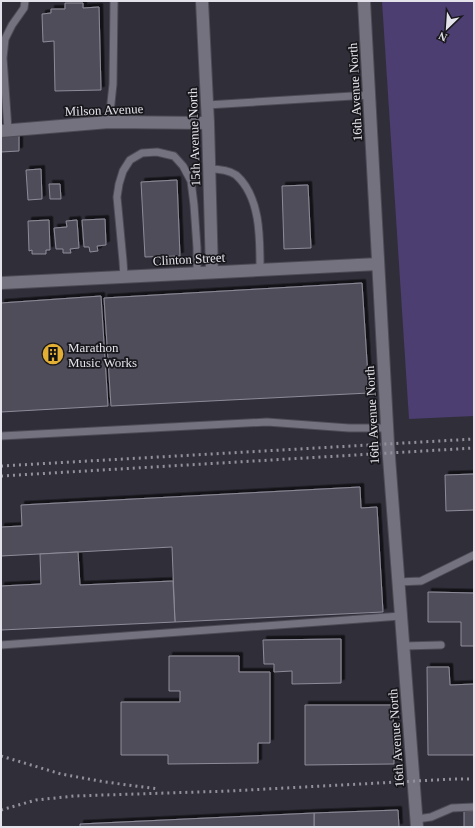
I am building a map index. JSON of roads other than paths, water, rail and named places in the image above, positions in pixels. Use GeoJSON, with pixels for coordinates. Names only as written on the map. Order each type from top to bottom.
{"type":"FeatureCollection","features":[{"type":"Feature","properties":{"kind":"street","name":"15th Avenue North"},"geometry":{"type":"LineString","coordinates":[[202,1],[208,123],[212,272]]}},
{"type":"Feature","properties":{"kind":"street","name":"16th Avenue North"},"geometry":{"type":"LineString","coordinates":[[364,1],[387,428],[417,823]]}},
{"type":"Feature","properties":{"kind":"street","name":"Milson Avenue"},"geometry":{"type":"LineString","coordinates":[[5,131],[109,122],[208,123]]}},
{"type":"Feature","properties":{"kind":"street","name":"Clinton Street"},"geometry":{"type":"LineString","coordinates":[[1,283],[378,264]]}},
{"type":"Feature","properties":{"kind":"lane"},"geometry":{"type":"LineString","coordinates":[[5,131],[3,58],[4,39],[24,8],[25,1]]}},
{"type":"Feature","properties":{"kind":"lane"},"geometry":{"type":"LineString","coordinates":[[109,122],[113,84],[114,1]]}},
{"type":"Feature","properties":{"kind":"lane"},"geometry":{"type":"LineString","coordinates":[[207,106],[369,95]]}},
{"type":"Feature","properties":{"kind":"lane"},"geometry":{"type":"LineString","coordinates":[[124,276],[124,261],[117,197],[119,184],[123,171],[130,160],[142,153],[157,152],[174,156],[183,166],[191,181],[197,248],[197,273]]}},
{"type":"Feature","properties":{"kind":"lane"},"geometry":{"type":"LineString","coordinates":[[209,169],[221,170],[235,175],[245,186],[252,198],[256,209],[260,244],[260,270]]}},
{"type":"Feature","properties":{"kind":"lane"},"geometry":{"type":"LineString","coordinates":[[1,436],[267,422],[349,428],[387,428]]}},
{"type":"Feature","properties":{"kind":"lane"},"geometry":{"type":"LineString","coordinates":[[398,582],[421,581],[474,555]]}},
{"type":"Feature","properties":{"kind":"lane"},"geometry":{"type":"LineString","coordinates":[[1,645],[401,616]]}},
{"type":"Feature","properties":{"kind":"lane"},"geometry":{"type":"LineString","coordinates":[[403,646],[441,644]]}},
{"type":"Feature","properties":{"kind":"lane"},"geometry":{"type":"LineString","coordinates":[[417,823],[452,808],[474,807]]}},
{"type":"Feature","properties":{"kind":"railway"},"geometry":{"type":"LineString","coordinates":[[1,466],[474,439]]}},
{"type":"Feature","properties":{"kind":"railway"},"geometry":{"type":"LineString","coordinates":[[1,476],[474,448]]}},
{"type":"Feature","properties":{"kind":"railway"},"geometry":{"type":"LineString","coordinates":[[1,756],[61,774],[105,782],[159,789]]}},
{"type":"Feature","properties":{"kind":"railway"},"geometry":{"type":"LineString","coordinates":[[1,810],[36,800],[74,796],[229,791],[474,779]]}},
{"type":"Feature","properties":{"kind":"place","name":"Marathon Music Works"},"geometry":{"type":"Point","coordinates":[53,354]}}]}
